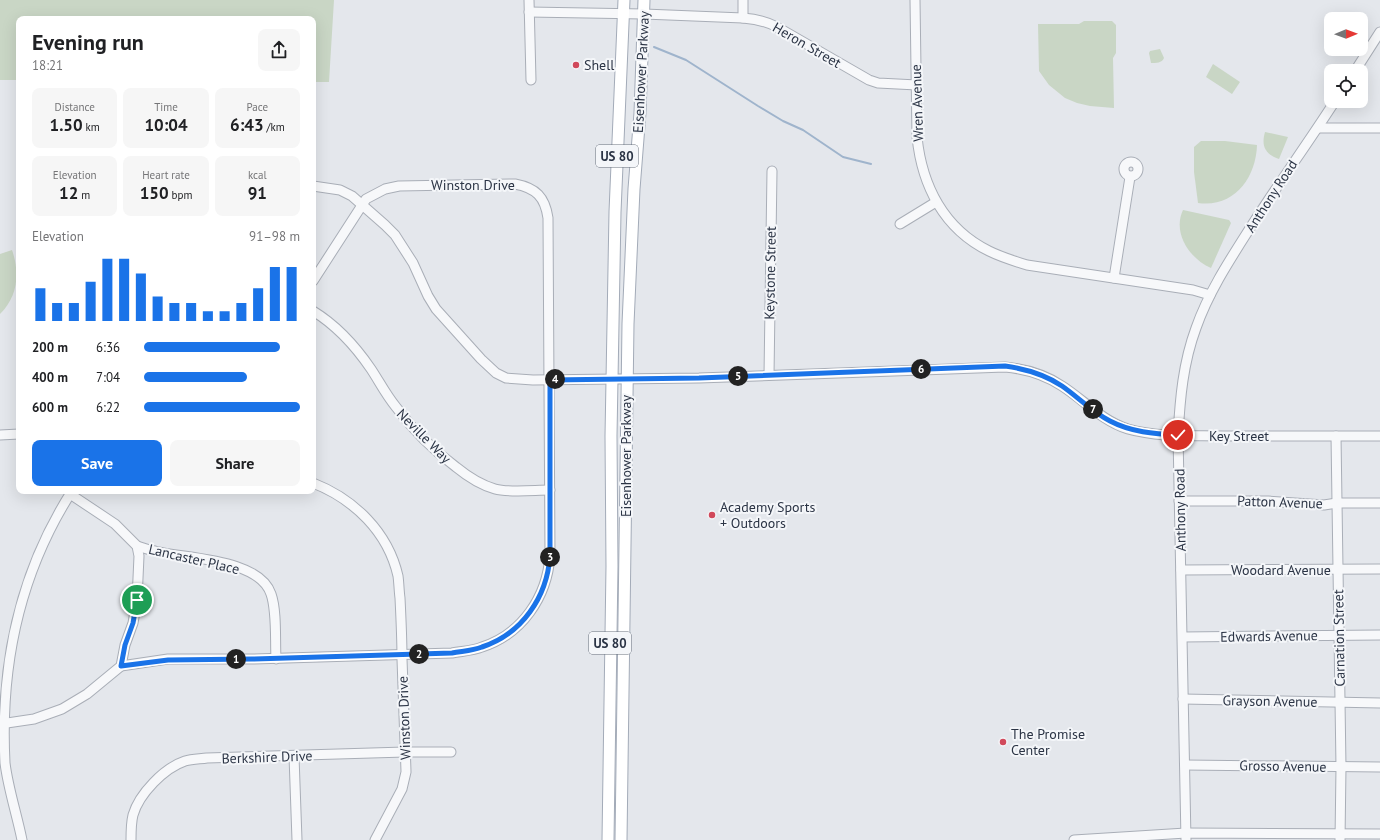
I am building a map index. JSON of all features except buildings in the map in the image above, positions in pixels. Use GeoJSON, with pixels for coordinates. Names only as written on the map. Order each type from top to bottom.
{"type":"FeatureCollection","features":[{"type":"Feature","properties":{"kind":"main road","name":"Eisenhower Parkway"},"geometry":{"type":"LineString","coordinates":[[608,840],[615,212],[624,0]]}},
{"type":"Feature","properties":{"kind":"main road","name":"Eisenhower Parkway"},"geometry":{"type":"LineString","coordinates":[[621,840],[626,379],[632,235],[640,113],[644,0]]}},
{"type":"Feature","properties":{"kind":"street"},"geometry":{"type":"LineString","coordinates":[[528,0],[531,80]]}},
{"type":"Feature","properties":{"kind":"street"},"geometry":{"type":"LineString","coordinates":[[743,0],[743,18]]}},
{"type":"Feature","properties":{"kind":"street","name":"Wren Avenue"},"geometry":{"type":"LineString","coordinates":[[915,0],[919,152],[924,174],[936,202],[956,226],[969,238],[988,250],[1027,265],[1193,290],[1210,295]]}},
{"type":"Feature","properties":{"kind":"street","name":"Heron Street"},"geometry":{"type":"LineString","coordinates":[[529,12],[644,14],[743,18],[765,21],[868,80],[878,83],[917,85]]}},
{"type":"Feature","properties":{"kind":"street"},"geometry":{"type":"LineString","coordinates":[[1359,64],[1380,32]]}},
{"type":"Feature","properties":{"kind":"street","name":"Anthony Road"},"geometry":{"type":"LineString","coordinates":[[1186,836],[1178,435],[1183,375],[1196,328],[1210,295],[1236,250],[1281,180],[1331,108]]}},
{"type":"Feature","properties":{"kind":"street"},"geometry":{"type":"LineString","coordinates":[[1318,128],[1380,128]]}},
{"type":"Feature","properties":{"kind":"street","name":"Keystone Street"},"geometry":{"type":"LineString","coordinates":[[769,375],[772,171]]}},
{"type":"Feature","properties":{"kind":"street"},"geometry":{"type":"LineString","coordinates":[[1114,278],[1130,177]]}},
{"type":"Feature","properties":{"kind":"street","name":"Winston Drive"},"geometry":{"type":"LineString","coordinates":[[121,666],[168,660],[452,653],[478,649],[507,635],[524,620],[542,592],[549,568],[550,380],[548,218],[542,199],[535,192],[525,186],[515,184],[399,186],[385,189],[366,199],[363,206],[316,276]]}},
{"type":"Feature","properties":{"kind":"street","name":"Key Street"},"geometry":{"type":"LineString","coordinates":[[316,186],[340,190],[352,196],[385,225],[404,248],[436,309],[481,359],[496,373],[506,378],[533,380],[626,379],[986,367],[1016,368],[1035,372],[1062,386],[1108,420],[1126,428],[1149,433],[1178,435],[1380,436]]}},
{"type":"Feature","properties":{"kind":"street"},"geometry":{"type":"LineString","coordinates":[[900,224],[936,202]]}},
{"type":"Feature","properties":{"kind":"street","name":"Neville Way"},"geometry":{"type":"LineString","coordinates":[[316,313],[334,327],[360,354],[395,406],[416,431],[445,459],[469,477],[495,489],[504,491],[550,490]]}},
{"type":"Feature","properties":{"kind":"street"},"geometry":{"type":"LineString","coordinates":[[0,435],[16,434]]}},
{"type":"Feature","properties":{"kind":"street","name":"Carnation Street"},"geometry":{"type":"LineString","coordinates":[[1336,436],[1341,767],[1340,837]]}},
{"type":"Feature","properties":{"kind":"street","name":"Winston Drive"},"geometry":{"type":"LineString","coordinates":[[316,484],[340,496],[357,508],[369,520],[392,557],[398,577],[401,620],[406,772],[403,785],[375,840]]}},
{"type":"Feature","properties":{"kind":"street"},"geometry":{"type":"LineString","coordinates":[[22,840],[5,765],[1,724],[5,663],[18,608],[28,578],[41,546],[70,494]]}},
{"type":"Feature","properties":{"kind":"street"},"geometry":{"type":"LineString","coordinates":[[1,724],[34,719],[62,709],[87,694],[121,666],[125,645],[133,623],[137,600],[139,556],[137,546],[115,524],[72,494]]}},
{"type":"Feature","properties":{"kind":"street","name":"Patton Avenue"},"geometry":{"type":"LineString","coordinates":[[1179,501],[1268,501],[1324,504],[1380,503]]}},
{"type":"Feature","properties":{"kind":"street","name":"Lancaster Place"},"geometry":{"type":"LineString","coordinates":[[137,546],[155,552],[218,561],[252,573],[262,580],[269,589],[273,600],[276,658]]}},
{"type":"Feature","properties":{"kind":"street","name":"Woodard Avenue"},"geometry":{"type":"LineString","coordinates":[[1181,570],[1380,569]]}},
{"type":"Feature","properties":{"kind":"street","name":"Edwards Avenue"},"geometry":{"type":"LineString","coordinates":[[1183,637],[1380,635]]}},
{"type":"Feature","properties":{"kind":"street","name":"Grayson Avenue"},"geometry":{"type":"LineString","coordinates":[[1183,699],[1380,703]]}},
{"type":"Feature","properties":{"kind":"street","name":"Berkshire Drive"},"geometry":{"type":"LineString","coordinates":[[131,840],[133,816],[138,803],[157,780],[167,771],[186,760],[206,758],[451,752]]}},
{"type":"Feature","properties":{"kind":"street"},"geometry":{"type":"LineString","coordinates":[[0,756],[5,765]]}},
{"type":"Feature","properties":{"kind":"street"},"geometry":{"type":"LineString","coordinates":[[294,756],[297,840]]}},
{"type":"Feature","properties":{"kind":"street","name":"Grosso Avenue"},"geometry":{"type":"LineString","coordinates":[[1185,765],[1380,767]]}},
{"type":"Feature","properties":{"kind":"street"},"geometry":{"type":"LineString","coordinates":[[1074,840],[1186,836],[1340,837],[1380,834]]}},
{"type":"Feature","properties":{"kind":"green space"},"geometry":{"type":"Polygon","coordinates":[[[0,0],[334,0],[329,82],[316,82],[316,16],[16,16],[16,80],[0,80],[0,0]]]}},
{"type":"Feature","properties":{"kind":"green space"},"geometry":{"type":"Polygon","coordinates":[[[1084,21],[1112,21],[1116,25],[1116,53],[1113,58],[1114,108],[1090,106],[1065,98],[1049,85],[1039,71],[1038,24],[1079,24],[1084,21]]]}},
{"type":"Feature","properties":{"kind":"green space"},"geometry":{"type":"Polygon","coordinates":[[[1160,49],[1164,58],[1163,60],[1151,63],[1150,51],[1160,49]]]}},
{"type":"Feature","properties":{"kind":"green space"},"geometry":{"type":"Polygon","coordinates":[[[1213,64],[1240,82],[1232,94],[1206,77],[1213,64]]]}},
{"type":"Feature","properties":{"kind":"green space"},"geometry":{"type":"Polygon","coordinates":[[[1265,132],[1288,137],[1279,159],[1270,155],[1265,149],[1265,132]]]}},
{"type":"Feature","properties":{"kind":"green space"},"geometry":{"type":"Polygon","coordinates":[[[1201,141],[1225,141],[1257,145],[1256,157],[1247,179],[1241,188],[1232,196],[1222,201],[1198,203],[1194,172],[1194,147],[1201,141]]]}},
{"type":"Feature","properties":{"kind":"green space"},"geometry":{"type":"Polygon","coordinates":[[[1183,210],[1229,220],[1231,223],[1211,268],[1203,264],[1190,252],[1181,236],[1180,219],[1183,210]]]}},
{"type":"Feature","properties":{"kind":"green space"},"geometry":{"type":"Polygon","coordinates":[[[12,250],[16,267],[16,284],[11,300],[0,314],[0,254],[12,250]]]}},
{"type":"Feature","properties":{"kind":"waterway"},"geometry":{"type":"LineString","coordinates":[[654,47],[686,60],[783,121],[803,130],[843,157],[871,164]]}},
{"type":"Feature","properties":{"kind":"place","name":"Shell"},"geometry":{"type":"Point","coordinates":[576,65]}},
{"type":"Feature","properties":{"kind":"place","name":"Academy Sports + Outdoors"},"geometry":{"type":"Point","coordinates":[712,515]}},
{"type":"Feature","properties":{"kind":"place","name":"The Promise Center"},"geometry":{"type":"Point","coordinates":[1003,742]}},
{"type":"Feature","properties":{"kind":"route"},"geometry":{"type":"LineString","coordinates":[[137,600],[133,623],[125,645],[121,666],[160,660],[252,659],[452,653],[472,650],[497,641],[516,628],[533,608],[542,592],[549,568],[550,380],[699,378],[1005,366],[1025,369],[1046,377],[1062,386],[1097,413],[1126,428],[1155,434],[1178,435]]}}]}
